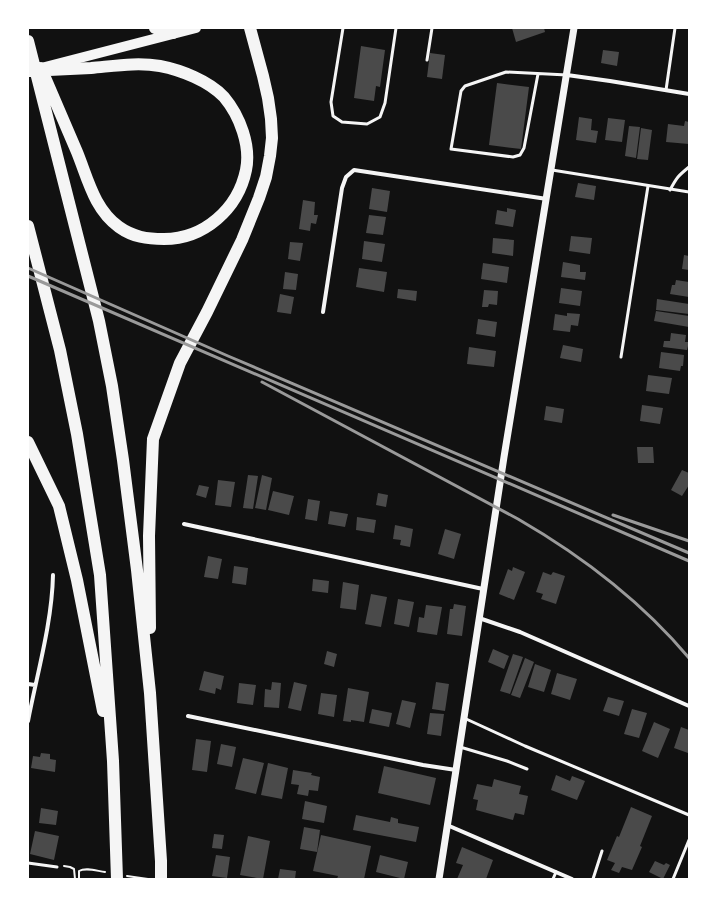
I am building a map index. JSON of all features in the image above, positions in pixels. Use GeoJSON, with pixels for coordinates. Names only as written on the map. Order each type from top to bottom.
{"type":"FeatureCollection","features":[{"type":"Feature","properties":{"kind":"highway"},"geometry":{"type":"LineString","coordinates":[[156,28],[173,33]]}},
{"type":"Feature","properties":{"kind":"highway"},"geometry":{"type":"LineString","coordinates":[[150,693],[149,536],[153,439],[180,363],[207,312],[254,212],[266,177],[270,156],[272,138],[269,105],[250,28]]}},
{"type":"Feature","properties":{"kind":"highway"},"geometry":{"type":"LineString","coordinates":[[28,37],[74,146],[93,195],[105,213],[119,227],[135,236],[152,239],[170,239],[186,236],[203,230],[219,218],[230,206],[240,190],[246,170],[247,151],[242,129],[234,112],[224,97],[210,86],[188,75],[160,66],[140,64],[80,63],[28,71]]}},
{"type":"Feature","properties":{"kind":"highway"},"geometry":{"type":"LineString","coordinates":[[28,41],[99,321],[112,386],[137,570],[150,693],[161,879]]}},
{"type":"Feature","properties":{"kind":"highway"},"geometry":{"type":"LineString","coordinates":[[28,226],[58,343],[71,404],[99,567],[113,761],[117,879]]}},
{"type":"Feature","properties":{"kind":"highway"},"geometry":{"type":"LineString","coordinates":[[28,442],[59,506],[77,580],[113,761]]}},
{"type":"Feature","properties":{"kind":"main road"},"geometry":{"type":"LineString","coordinates":[[80,63],[173,33],[196,28]]}},
{"type":"Feature","properties":{"kind":"street"},"geometry":{"type":"LineString","coordinates":[[438,879],[460,747],[506,444],[574,28]]}},
{"type":"Feature","properties":{"kind":"street"},"geometry":{"type":"LineString","coordinates":[[567,75],[610,80],[689,94]]}},
{"type":"Feature","properties":{"kind":"street"},"geometry":{"type":"LineString","coordinates":[[323,312],[342,188],[346,177],[354,170],[547,199]]}},
{"type":"Feature","properties":{"kind":"street"},"geometry":{"type":"LineString","coordinates":[[184,524],[483,589]]}},
{"type":"Feature","properties":{"kind":"street"},"geometry":{"type":"LineString","coordinates":[[28,721],[53,593],[53,575]]}},
{"type":"Feature","properties":{"kind":"street"},"geometry":{"type":"LineString","coordinates":[[479,618],[520,632],[689,706]]}},
{"type":"Feature","properties":{"kind":"street"},"geometry":{"type":"LineString","coordinates":[[28,684],[35,685]]}},
{"type":"Feature","properties":{"kind":"street"},"geometry":{"type":"LineString","coordinates":[[188,716],[415,764],[456,770]]}},
{"type":"Feature","properties":{"kind":"street"},"geometry":{"type":"LineString","coordinates":[[447,825],[572,879]]}},
{"type":"Feature","properties":{"kind":"lane"},"geometry":{"type":"LineString","coordinates":[[342,28],[331,102],[333,116],[342,122],[367,124],[380,117],[385,103],[396,28]]}},
{"type":"Feature","properties":{"kind":"lane"},"geometry":{"type":"LineString","coordinates":[[427,60],[432,28]]}},
{"type":"Feature","properties":{"kind":"lane"},"geometry":{"type":"LineString","coordinates":[[666,90],[675,28]]}},
{"type":"Feature","properties":{"kind":"lane"},"geometry":{"type":"LineString","coordinates":[[538,74],[524,148],[520,155],[513,157],[451,149],[461,91],[465,86],[506,72],[567,75]]}},
{"type":"Feature","properties":{"kind":"lane"},"geometry":{"type":"LineString","coordinates":[[670,190],[680,174],[689,167]]}},
{"type":"Feature","properties":{"kind":"lane"},"geometry":{"type":"LineString","coordinates":[[552,170],[689,192]]}},
{"type":"Feature","properties":{"kind":"lane"},"geometry":{"type":"LineString","coordinates":[[621,357],[648,186]]}},
{"type":"Feature","properties":{"kind":"lane"},"geometry":{"type":"LineString","coordinates":[[464,718],[525,746],[689,815]]}},
{"type":"Feature","properties":{"kind":"lane"},"geometry":{"type":"LineString","coordinates":[[460,747],[507,761],[527,769]]}},
{"type":"Feature","properties":{"kind":"lane"},"geometry":{"type":"LineString","coordinates":[[674,879],[689,840]]}},
{"type":"Feature","properties":{"kind":"lane"},"geometry":{"type":"LineString","coordinates":[[592,879],[602,851]]}},
{"type":"Feature","properties":{"kind":"lane"},"geometry":{"type":"LineString","coordinates":[[28,863],[57,867]]}},
{"type":"Feature","properties":{"kind":"lane"},"geometry":{"type":"LineString","coordinates":[[553,879],[556,872]]}},
{"type":"Feature","properties":{"kind":"path"},"geometry":{"type":"LineString","coordinates":[[57,867],[70,866],[74,870],[75,879]]}},
{"type":"Feature","properties":{"kind":"path"},"geometry":{"type":"LineString","coordinates":[[79,879],[79,871],[85,869]]}},
{"type":"Feature","properties":{"kind":"building"},"geometry":{"type":"Polygon","coordinates":[[[512,28],[544,28],[545,32],[516,42],[512,28]]]}},
{"type":"Feature","properties":{"kind":"building"},"geometry":{"type":"Polygon","coordinates":[[[361,46],[385,50],[380,87],[376,86],[374,101],[354,98],[361,46]]]}},
{"type":"Feature","properties":{"kind":"building"},"geometry":{"type":"Polygon","coordinates":[[[603,50],[619,52],[617,66],[601,63],[603,50]]]}},
{"type":"Feature","properties":{"kind":"building"},"geometry":{"type":"Polygon","coordinates":[[[430,53],[445,55],[442,79],[427,77],[430,53]]]}},
{"type":"Feature","properties":{"kind":"building"},"geometry":{"type":"Polygon","coordinates":[[[497,83],[529,87],[521,149],[489,145],[497,83]]]}},
{"type":"Feature","properties":{"kind":"building"},"geometry":{"type":"Polygon","coordinates":[[[579,117],[592,119],[591,130],[598,131],[596,143],[576,140],[579,117]]]}},
{"type":"Feature","properties":{"kind":"building"},"geometry":{"type":"Polygon","coordinates":[[[608,118],[625,120],[622,142],[605,140],[608,118]]]}},
{"type":"Feature","properties":{"kind":"building"},"geometry":{"type":"Polygon","coordinates":[[[685,121],[689,122],[689,144],[666,142],[668,124],[684,126],[685,121]]]}},
{"type":"Feature","properties":{"kind":"building"},"geometry":{"type":"Polygon","coordinates":[[[629,126],[640,127],[636,158],[625,156],[629,126]]]}},
{"type":"Feature","properties":{"kind":"building"},"geometry":{"type":"Polygon","coordinates":[[[641,128],[652,130],[648,160],[637,159],[641,128]]]}},
{"type":"Feature","properties":{"kind":"building"},"geometry":{"type":"Polygon","coordinates":[[[578,183],[596,186],[594,200],[575,197],[578,183]]]}},
{"type":"Feature","properties":{"kind":"building"},"geometry":{"type":"Polygon","coordinates":[[[372,188],[390,191],[387,212],[369,209],[372,188]]]}},
{"type":"Feature","properties":{"kind":"building"},"geometry":{"type":"Polygon","coordinates":[[[303,200],[315,202],[314,215],[318,215],[316,224],[311,223],[310,231],[299,229],[303,200]]]}},
{"type":"Feature","properties":{"kind":"building"},"geometry":{"type":"Polygon","coordinates":[[[507,208],[516,210],[513,227],[495,224],[497,210],[507,212],[507,208]]]}},
{"type":"Feature","properties":{"kind":"building"},"geometry":{"type":"Polygon","coordinates":[[[369,215],[386,217],[383,235],[366,233],[369,215]]]}},
{"type":"Feature","properties":{"kind":"building"},"geometry":{"type":"Polygon","coordinates":[[[571,236],[592,238],[590,254],[569,251],[571,236]]]}},
{"type":"Feature","properties":{"kind":"building"},"geometry":{"type":"Polygon","coordinates":[[[493,238],[514,240],[513,256],[492,253],[493,238]]]}},
{"type":"Feature","properties":{"kind":"building"},"geometry":{"type":"Polygon","coordinates":[[[364,241],[385,244],[382,262],[362,259],[364,241]]]}},
{"type":"Feature","properties":{"kind":"building"},"geometry":{"type":"Polygon","coordinates":[[[290,242],[303,243],[300,261],[288,259],[290,242]]]}},
{"type":"Feature","properties":{"kind":"building"},"geometry":{"type":"Polygon","coordinates":[[[684,255],[689,256],[689,270],[682,269],[684,255]]]}},
{"type":"Feature","properties":{"kind":"building"},"geometry":{"type":"Polygon","coordinates":[[[563,262],[580,265],[580,272],[586,272],[585,280],[561,277],[563,262]]]}},
{"type":"Feature","properties":{"kind":"building"},"geometry":{"type":"Polygon","coordinates":[[[483,263],[509,267],[507,283],[481,279],[483,263]]]}},
{"type":"Feature","properties":{"kind":"building"},"geometry":{"type":"Polygon","coordinates":[[[359,268],[387,272],[384,292],[356,287],[359,268]]]}},
{"type":"Feature","properties":{"kind":"building"},"geometry":{"type":"Polygon","coordinates":[[[285,272],[298,274],[296,290],[283,289],[285,272]]]}},
{"type":"Feature","properties":{"kind":"building"},"geometry":{"type":"Polygon","coordinates":[[[676,280],[689,282],[689,297],[670,294],[672,285],[675,285],[676,280]]]}},
{"type":"Feature","properties":{"kind":"building"},"geometry":{"type":"Polygon","coordinates":[[[561,288],[582,291],[580,306],[559,303],[561,288]]]}},
{"type":"Feature","properties":{"kind":"building"},"geometry":{"type":"Polygon","coordinates":[[[398,289],[417,291],[416,301],[397,298],[398,289]]]}},
{"type":"Feature","properties":{"kind":"building"},"geometry":{"type":"Polygon","coordinates":[[[484,290],[498,291],[497,305],[489,304],[488,307],[482,307],[484,290]]]}},
{"type":"Feature","properties":{"kind":"building"},"geometry":{"type":"Polygon","coordinates":[[[280,294],[294,297],[291,314],[277,312],[280,294]]]}},
{"type":"Feature","properties":{"kind":"building"},"geometry":{"type":"Polygon","coordinates":[[[657,299],[689,304],[689,314],[656,310],[657,299]]]}},
{"type":"Feature","properties":{"kind":"building"},"geometry":{"type":"Polygon","coordinates":[[[656,311],[689,316],[689,327],[654,321],[656,311]]]}},
{"type":"Feature","properties":{"kind":"building"},"geometry":{"type":"Polygon","coordinates":[[[567,313],[580,314],[578,326],[571,325],[570,332],[553,330],[555,314],[567,316],[567,313]]]}},
{"type":"Feature","properties":{"kind":"building"},"geometry":{"type":"Polygon","coordinates":[[[478,319],[497,322],[495,337],[476,334],[478,319]]]}},
{"type":"Feature","properties":{"kind":"building"},"geometry":{"type":"Polygon","coordinates":[[[671,333],[686,335],[685,342],[689,342],[687,350],[663,347],[664,341],[670,341],[671,333]]]}},
{"type":"Feature","properties":{"kind":"building"},"geometry":{"type":"Polygon","coordinates":[[[563,345],[583,349],[581,362],[560,358],[563,345]]]}},
{"type":"Feature","properties":{"kind":"building"},"geometry":{"type":"Polygon","coordinates":[[[469,347],[496,351],[494,367],[467,364],[469,347]]]}},
{"type":"Feature","properties":{"kind":"building"},"geometry":{"type":"Polygon","coordinates":[[[661,352],[684,355],[683,366],[681,366],[680,371],[659,368],[661,352]]]}},
{"type":"Feature","properties":{"kind":"building"},"geometry":{"type":"Polygon","coordinates":[[[648,375],[672,378],[669,394],[646,391],[648,375]]]}},
{"type":"Feature","properties":{"kind":"building"},"geometry":{"type":"Polygon","coordinates":[[[642,405],[663,408],[660,424],[640,421],[642,405]]]}},
{"type":"Feature","properties":{"kind":"building"},"geometry":{"type":"Polygon","coordinates":[[[546,406],[564,409],[562,423],[544,420],[546,406]]]}},
{"type":"Feature","properties":{"kind":"building"},"geometry":{"type":"Polygon","coordinates":[[[637,447],[653,447],[654,463],[638,463],[637,447]]]}},
{"type":"Feature","properties":{"kind":"building"},"geometry":{"type":"Polygon","coordinates":[[[682,470],[689,473],[689,485],[682,496],[671,490],[682,470]]]}},
{"type":"Feature","properties":{"kind":"building"},"geometry":{"type":"Polygon","coordinates":[[[248,475],[258,476],[253,509],[243,508],[248,475]]]}},
{"type":"Feature","properties":{"kind":"building"},"geometry":{"type":"Polygon","coordinates":[[[262,475],[272,478],[266,510],[255,508],[262,475]]]}},
{"type":"Feature","properties":{"kind":"building"},"geometry":{"type":"Polygon","coordinates":[[[218,480],[235,482],[231,507],[215,505],[218,480]]]}},
{"type":"Feature","properties":{"kind":"building"},"geometry":{"type":"Polygon","coordinates":[[[199,485],[209,487],[206,498],[196,495],[199,485]]]}},
{"type":"Feature","properties":{"kind":"building"},"geometry":{"type":"Polygon","coordinates":[[[273,491],[294,496],[289,515],[268,510],[273,491]]]}},
{"type":"Feature","properties":{"kind":"building"},"geometry":{"type":"Polygon","coordinates":[[[378,493],[388,495],[386,507],[376,505],[378,493]]]}},
{"type":"Feature","properties":{"kind":"building"},"geometry":{"type":"Polygon","coordinates":[[[308,499],[320,501],[317,521],[305,519],[308,499]]]}},
{"type":"Feature","properties":{"kind":"building"},"geometry":{"type":"Polygon","coordinates":[[[330,511],[348,514],[345,527],[328,524],[330,511]]]}},
{"type":"Feature","properties":{"kind":"building"},"geometry":{"type":"Polygon","coordinates":[[[357,517],[376,520],[374,533],[356,530],[357,517]]]}},
{"type":"Feature","properties":{"kind":"building"},"geometry":{"type":"Polygon","coordinates":[[[395,525],[413,529],[410,547],[400,545],[401,540],[393,539],[395,525]]]}},
{"type":"Feature","properties":{"kind":"building"},"geometry":{"type":"Polygon","coordinates":[[[445,529],[461,534],[454,559],[438,554],[445,529]]]}},
{"type":"Feature","properties":{"kind":"building"},"geometry":{"type":"Polygon","coordinates":[[[208,556],[222,559],[218,579],[204,577],[208,556]]]}},
{"type":"Feature","properties":{"kind":"building"},"geometry":{"type":"Polygon","coordinates":[[[234,566],[248,568],[246,585],[232,583],[234,566]]]}},
{"type":"Feature","properties":{"kind":"building"},"geometry":{"type":"Polygon","coordinates":[[[513,567],[525,572],[514,600],[499,594],[508,569],[512,571],[513,567]]]}},
{"type":"Feature","properties":{"kind":"building"},"geometry":{"type":"Polygon","coordinates":[[[543,572],[551,575],[553,572],[565,576],[556,604],[541,599],[543,594],[536,592],[543,572]]]}},
{"type":"Feature","properties":{"kind":"building"},"geometry":{"type":"Polygon","coordinates":[[[313,579],[329,581],[328,593],[312,591],[313,579]]]}},
{"type":"Feature","properties":{"kind":"building"},"geometry":{"type":"Polygon","coordinates":[[[343,582],[359,585],[356,610],[340,608],[343,582]]]}},
{"type":"Feature","properties":{"kind":"building"},"geometry":{"type":"Polygon","coordinates":[[[371,594],[387,597],[381,627],[365,624],[371,594]]]}},
{"type":"Feature","properties":{"kind":"building"},"geometry":{"type":"Polygon","coordinates":[[[398,599],[414,602],[409,627],[394,624],[398,599]]]}},
{"type":"Feature","properties":{"kind":"building"},"geometry":{"type":"Polygon","coordinates":[[[454,604],[466,606],[462,636],[447,634],[450,609],[453,609],[454,604]]]}},
{"type":"Feature","properties":{"kind":"building"},"geometry":{"type":"Polygon","coordinates":[[[426,605],[442,607],[437,635],[417,632],[419,617],[424,618],[426,605]]]}},
{"type":"Feature","properties":{"kind":"building"},"geometry":{"type":"Polygon","coordinates":[[[493,649],[509,656],[504,669],[488,662],[493,649]]]}},
{"type":"Feature","properties":{"kind":"building"},"geometry":{"type":"Polygon","coordinates":[[[327,651],[337,654],[334,667],[324,664],[327,651]]]}},
{"type":"Feature","properties":{"kind":"building"},"geometry":{"type":"Polygon","coordinates":[[[513,654],[523,657],[510,694],[500,691],[513,654]]]}},
{"type":"Feature","properties":{"kind":"building"},"geometry":{"type":"Polygon","coordinates":[[[525,658],[534,662],[520,698],[511,695],[525,658]]]}},
{"type":"Feature","properties":{"kind":"building"},"geometry":{"type":"Polygon","coordinates":[[[535,664],[551,670],[544,692],[528,687],[535,664]]]}},
{"type":"Feature","properties":{"kind":"building"},"geometry":{"type":"Polygon","coordinates":[[[204,671],[224,676],[221,690],[216,688],[215,694],[199,690],[204,671]]]}},
{"type":"Feature","properties":{"kind":"building"},"geometry":{"type":"Polygon","coordinates":[[[557,673],[577,679],[570,700],[551,694],[557,673]]]}},
{"type":"Feature","properties":{"kind":"building"},"geometry":{"type":"Polygon","coordinates":[[[272,682],[281,683],[279,708],[264,707],[265,689],[271,690],[272,682]]]}},
{"type":"Feature","properties":{"kind":"building"},"geometry":{"type":"Polygon","coordinates":[[[294,682],[307,685],[301,711],[288,708],[294,682]]]}},
{"type":"Feature","properties":{"kind":"building"},"geometry":{"type":"Polygon","coordinates":[[[436,682],[449,684],[445,711],[432,709],[436,682]]]}},
{"type":"Feature","properties":{"kind":"building"},"geometry":{"type":"Polygon","coordinates":[[[239,683],[256,685],[253,705],[237,703],[239,683]]]}},
{"type":"Feature","properties":{"kind":"building"},"geometry":{"type":"Polygon","coordinates":[[[348,688],[369,692],[364,722],[351,720],[351,722],[343,721],[348,688]]]}},
{"type":"Feature","properties":{"kind":"building"},"geometry":{"type":"Polygon","coordinates":[[[321,693],[337,695],[334,717],[318,714],[321,693]]]}},
{"type":"Feature","properties":{"kind":"building"},"geometry":{"type":"Polygon","coordinates":[[[608,697],[624,701],[619,716],[603,711],[608,697]]]}},
{"type":"Feature","properties":{"kind":"building"},"geometry":{"type":"Polygon","coordinates":[[[402,700],[416,703],[410,728],[396,724],[402,700]]]}},
{"type":"Feature","properties":{"kind":"building"},"geometry":{"type":"Polygon","coordinates":[[[372,709],[392,713],[389,727],[369,723],[372,709]]]}},
{"type":"Feature","properties":{"kind":"building"},"geometry":{"type":"Polygon","coordinates":[[[632,709],[647,713],[639,738],[624,734],[632,709]]]}},
{"type":"Feature","properties":{"kind":"building"},"geometry":{"type":"Polygon","coordinates":[[[430,713],[444,714],[441,736],[427,734],[430,713]]]}},
{"type":"Feature","properties":{"kind":"building"},"geometry":{"type":"Polygon","coordinates":[[[654,722],[670,729],[658,758],[642,751],[654,722]]]}},
{"type":"Feature","properties":{"kind":"building"},"geometry":{"type":"Polygon","coordinates":[[[681,727],[689,730],[688,753],[674,748],[681,727]]]}},
{"type":"Feature","properties":{"kind":"building"},"geometry":{"type":"Polygon","coordinates":[[[196,739],[211,741],[207,772],[192,770],[196,739]]]}},
{"type":"Feature","properties":{"kind":"building"},"geometry":{"type":"Polygon","coordinates":[[[221,744],[236,747],[232,767],[217,764],[221,744]]]}},
{"type":"Feature","properties":{"kind":"building"},"geometry":{"type":"Polygon","coordinates":[[[41,753],[50,754],[50,759],[56,760],[55,772],[31,768],[33,756],[40,757],[41,753]]]}},
{"type":"Feature","properties":{"kind":"building"},"geometry":{"type":"Polygon","coordinates":[[[243,758],[264,763],[256,794],[235,789],[243,758]]]}},
{"type":"Feature","properties":{"kind":"building"},"geometry":{"type":"Polygon","coordinates":[[[268,763],[288,768],[282,799],[261,795],[268,763]]]}},
{"type":"Feature","properties":{"kind":"building"},"geometry":{"type":"Polygon","coordinates":[[[384,766],[436,778],[430,805],[378,793],[384,766]]]}},
{"type":"Feature","properties":{"kind":"building"},"geometry":{"type":"Polygon","coordinates":[[[293,770],[312,773],[311,775],[320,777],[318,791],[309,790],[308,796],[297,794],[299,785],[291,784],[293,770]]]}},
{"type":"Feature","properties":{"kind":"building"},"geometry":{"type":"Polygon","coordinates":[[[556,775],[570,781],[572,776],[585,781],[577,800],[551,790],[556,775]]]}},
{"type":"Feature","properties":{"kind":"building"},"geometry":{"type":"Polygon","coordinates":[[[494,779],[521,786],[519,794],[528,796],[524,815],[515,813],[513,820],[476,810],[478,800],[473,799],[477,784],[492,787],[494,779]]]}},
{"type":"Feature","properties":{"kind":"building"},"geometry":{"type":"Polygon","coordinates":[[[305,801],[327,806],[324,823],[302,819],[305,801]]]}},
{"type":"Feature","properties":{"kind":"building"},"geometry":{"type":"Polygon","coordinates":[[[631,807],[652,816],[640,846],[642,847],[632,870],[622,867],[619,873],[611,870],[615,863],[607,860],[617,836],[619,837],[631,807]]]}},
{"type":"Feature","properties":{"kind":"building"},"geometry":{"type":"Polygon","coordinates":[[[41,808],[58,811],[56,825],[39,823],[41,808]]]}},
{"type":"Feature","properties":{"kind":"building"},"geometry":{"type":"Polygon","coordinates":[[[356,815],[390,822],[391,817],[398,819],[398,823],[419,827],[416,842],[353,830],[356,815]]]}},
{"type":"Feature","properties":{"kind":"building"},"geometry":{"type":"Polygon","coordinates":[[[304,827],[320,830],[317,852],[300,849],[304,827]]]}},
{"type":"Feature","properties":{"kind":"building"},"geometry":{"type":"Polygon","coordinates":[[[35,831],[59,836],[54,860],[30,854],[35,831]]]}},
{"type":"Feature","properties":{"kind":"building"},"geometry":{"type":"Polygon","coordinates":[[[214,834],[224,835],[222,849],[212,848],[214,834]]]}},
{"type":"Feature","properties":{"kind":"building"},"geometry":{"type":"Polygon","coordinates":[[[321,835],[371,846],[364,879],[337,879],[338,876],[313,871],[321,835]]]}},
{"type":"Feature","properties":{"kind":"building"},"geometry":{"type":"Polygon","coordinates":[[[248,836],[270,841],[263,879],[240,875],[248,836]]]}},
{"type":"Feature","properties":{"kind":"building"},"geometry":{"type":"Polygon","coordinates":[[[462,847],[493,860],[486,879],[457,879],[463,865],[456,863],[462,847]]]}},
{"type":"Feature","properties":{"kind":"building"},"geometry":{"type":"Polygon","coordinates":[[[216,855],[230,857],[227,878],[212,876],[216,855]]]}},
{"type":"Feature","properties":{"kind":"building"},"geometry":{"type":"Polygon","coordinates":[[[380,855],[408,862],[404,879],[376,872],[380,855]]]}},
{"type":"Feature","properties":{"kind":"building"},"geometry":{"type":"Polygon","coordinates":[[[655,861],[664,865],[666,863],[670,865],[663,879],[649,872],[655,861]]]}},
{"type":"Feature","properties":{"kind":"building"},"geometry":{"type":"Polygon","coordinates":[[[280,869],[296,871],[295,879],[278,879],[280,869]]]}},
{"type":"Feature","properties":{"kind":"railway"},"geometry":{"type":"LineString","coordinates":[[28,268],[228,356],[689,553]]}},
{"type":"Feature","properties":{"kind":"railway"},"geometry":{"type":"LineString","coordinates":[[28,276],[689,561]]}},
{"type":"Feature","properties":{"kind":"railway"},"geometry":{"type":"LineString","coordinates":[[262,382],[542,533],[588,564],[610,581],[671,637],[689,658]]}},
{"type":"Feature","properties":{"kind":"railway"},"geometry":{"type":"LineString","coordinates":[[613,515],[689,541]]}}]}
